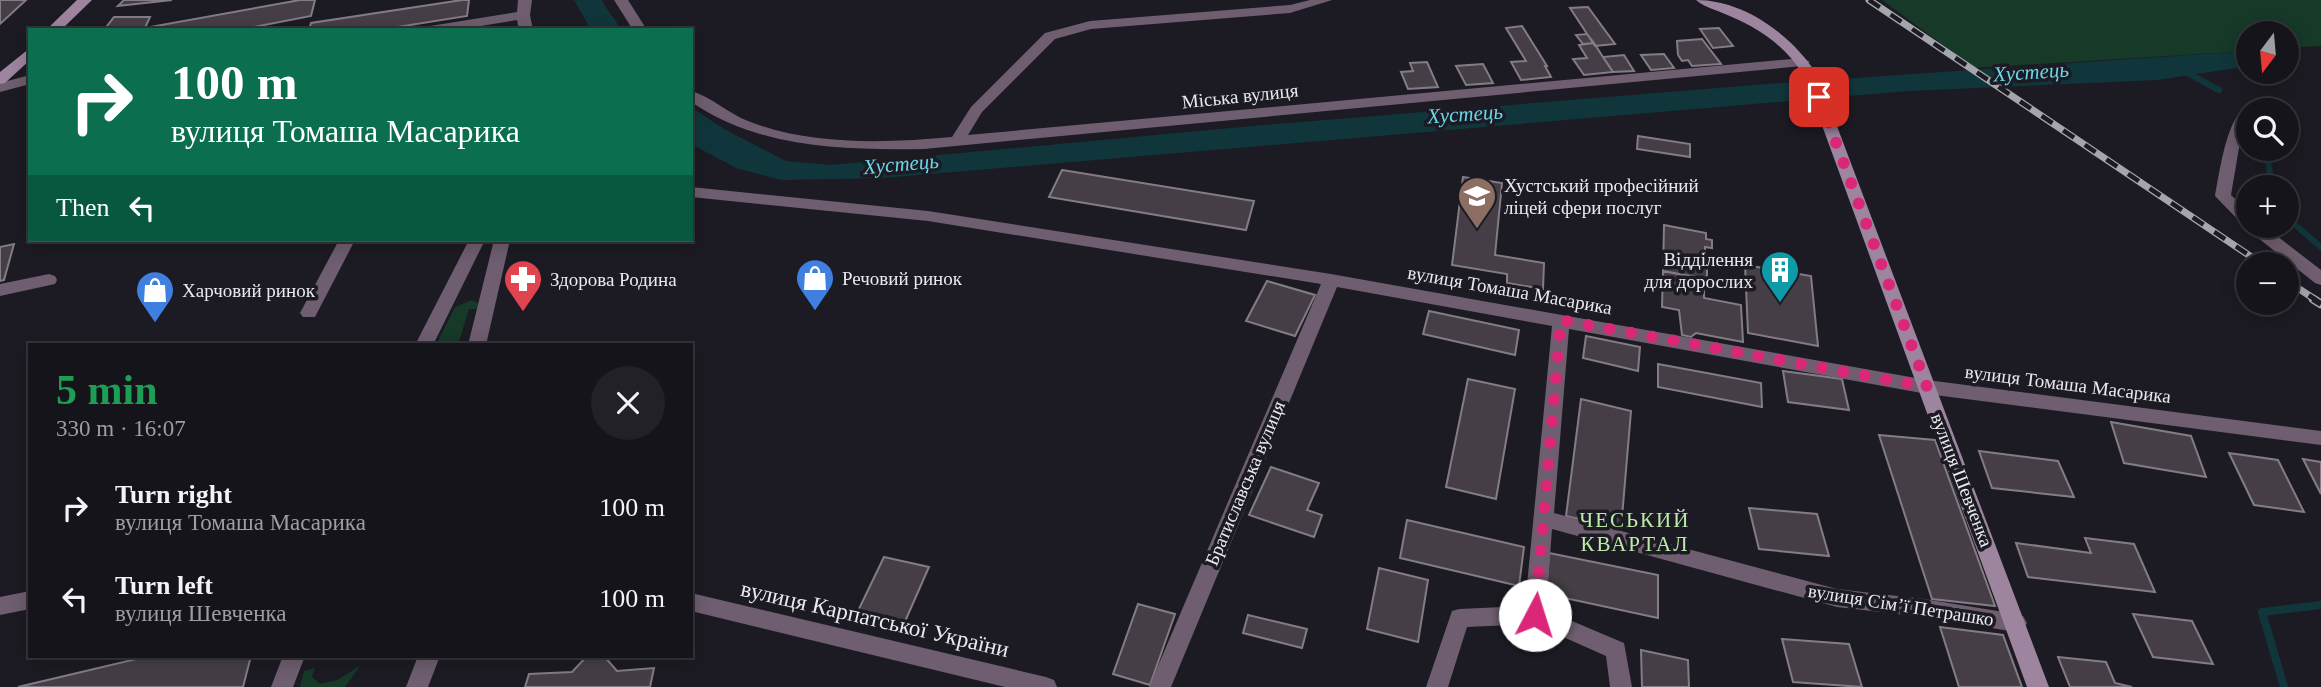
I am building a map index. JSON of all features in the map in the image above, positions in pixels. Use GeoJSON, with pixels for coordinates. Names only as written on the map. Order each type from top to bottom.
{"type":"FeatureCollection","features":[{"type":"Feature","properties":{"kind":"main road"},"geometry":{"type":"LineString","coordinates":[[55,28],[85,0]]}},
{"type":"Feature","properties":{"kind":"main road","name":"вулиця Шевченка"},"geometry":{"type":"LineString","coordinates":[[1703,0],[1771,31],[1802,62],[1811,76],[2038,687]]}},
{"type":"Feature","properties":{"kind":"main road"},"geometry":{"type":"LineString","coordinates":[[0,80],[28,54]]}},
{"type":"Feature","properties":{"kind":"street"},"geometry":{"type":"LineString","coordinates":[[457,28],[525,23],[525,0]]}},
{"type":"Feature","properties":{"kind":"street"},"geometry":{"type":"LineString","coordinates":[[621,0],[639,28]]}},
{"type":"Feature","properties":{"kind":"street"},"geometry":{"type":"LineString","coordinates":[[957,141],[976,110],[1040,45],[1060,31],[1090,24],[1290,9],[1325,0]]}},
{"type":"Feature","properties":{"kind":"street","name":"Міська вулиця"},"geometry":{"type":"LineString","coordinates":[[693,96],[726,117],[766,132],[867,145],[957,141],[1802,62]]}},
{"type":"Feature","properties":{"kind":"street"},"geometry":{"type":"LineString","coordinates":[[0,88],[28,80]]}},
{"type":"Feature","properties":{"kind":"street"},"geometry":{"type":"LineString","coordinates":[[2236,136],[2224,196],[2236,208]]}},
{"type":"Feature","properties":{"kind":"street","name":"вулиця Томаша Масарика"},"geometry":{"type":"LineString","coordinates":[[693,192],[928,216],[1331,280],[1927,387],[2321,438]]}},
{"type":"Feature","properties":{"kind":"street"},"geometry":{"type":"LineString","coordinates":[[2266,238],[2321,279]]}},
{"type":"Feature","properties":{"kind":"street"},"geometry":{"type":"LineString","coordinates":[[309,313],[346,242]]}},
{"type":"Feature","properties":{"kind":"street"},"geometry":{"type":"LineString","coordinates":[[425,343],[476,242]]}},
{"type":"Feature","properties":{"kind":"street"},"geometry":{"type":"LineString","coordinates":[[477,343],[502,242]]}},
{"type":"Feature","properties":{"kind":"street"},"geometry":{"type":"LineString","coordinates":[[0,289],[48,279]]}},
{"type":"Feature","properties":{"kind":"street","name":"Братиславська вулиця"},"geometry":{"type":"LineString","coordinates":[[1160,687],[1331,280]]}},
{"type":"Feature","properties":{"kind":"street"},"geometry":{"type":"LineString","coordinates":[[1535,615],[1561,320]]}},
{"type":"Feature","properties":{"kind":"street","name":"вулиця Сімʼї Петрашко"},"geometry":{"type":"LineString","coordinates":[[1544,519],[1837,598],[1924,608],[2016,624]]}},
{"type":"Feature","properties":{"kind":"street"},"geometry":{"type":"LineString","coordinates":[[0,606],[28,600]]}},
{"type":"Feature","properties":{"kind":"street","name":"вулиця Карпатської України"},"geometry":{"type":"LineString","coordinates":[[693,602],[1046,687]]}},
{"type":"Feature","properties":{"kind":"street"},"geometry":{"type":"LineString","coordinates":[[1437,687],[1459,618],[1535,615],[1616,650],[1621,687]]}},
{"type":"Feature","properties":{"kind":"street"},"geometry":{"type":"LineString","coordinates":[[282,687],[293,658]]}},
{"type":"Feature","properties":{"kind":"street"},"geometry":{"type":"LineString","coordinates":[[417,687],[428,658]]}},
{"type":"Feature","properties":{"kind":"green space"},"geometry":{"type":"Polygon","coordinates":[[[1882,0],[2321,0],[2321,46],[2300,47],[2300,21],[2236,21],[2236,52],[1974,68],[1882,0]]]}},
{"type":"Feature","properties":{"kind":"green space"},"geometry":{"type":"Polygon","coordinates":[[[472,300],[479,304],[478,309],[469,309],[459,343],[437,343],[455,307],[472,300]]]}},
{"type":"Feature","properties":{"kind":"green space"},"geometry":{"type":"Polygon","coordinates":[[[360,666],[345,687],[300,687],[304,671],[315,668],[312,677],[320,684],[337,680],[360,666]]]}},
{"type":"Feature","properties":{"kind":"water"},"geometry":{"type":"Polygon","coordinates":[[[574,0],[602,0],[619,28],[590,28],[574,0]]]}},
{"type":"Feature","properties":{"kind":"water","name":"Хустець"},"geometry":{"type":"Polygon","coordinates":[[[2236,52],[2236,68],[2157,80],[1908,91],[883,178],[781,180],[736,168],[693,145],[693,108],[724,129],[786,161],[830,165],[1276,124],[1767,84],[2236,52]]]}},
{"type":"Feature","properties":{"kind":"building"},"geometry":{"type":"Polygon","coordinates":[[[0,0],[26,0],[0,24],[0,0]]]}},
{"type":"Feature","properties":{"kind":"building"},"geometry":{"type":"Polygon","coordinates":[[[124,0],[172,0],[118,6],[124,0]]]}},
{"type":"Feature","properties":{"kind":"building"},"geometry":{"type":"Polygon","coordinates":[[[300,0],[315,0],[311,16],[248,28],[145,28],[300,0]]]}},
{"type":"Feature","properties":{"kind":"building"},"geometry":{"type":"Polygon","coordinates":[[[469,0],[467,16],[392,28],[310,28],[311,23],[469,0]]]}},
{"type":"Feature","properties":{"kind":"building"},"geometry":{"type":"Polygon","coordinates":[[[1588,7],[1615,44],[1595,46],[1570,8],[1588,7]]]}},
{"type":"Feature","properties":{"kind":"building"},"geometry":{"type":"Polygon","coordinates":[[[114,17],[150,17],[145,28],[106,28],[114,17]]]}},
{"type":"Feature","properties":{"kind":"building"},"geometry":{"type":"Polygon","coordinates":[[[1522,26],[1551,77],[1521,80],[1511,62],[1526,61],[1506,28],[1522,26]]]}},
{"type":"Feature","properties":{"kind":"building"},"geometry":{"type":"Polygon","coordinates":[[[1719,28],[1733,46],[1713,48],[1700,29],[1719,28]]]}},
{"type":"Feature","properties":{"kind":"building"},"geometry":{"type":"Polygon","coordinates":[[[1587,34],[1594,43],[1583,44],[1576,35],[1587,34]]]}},
{"type":"Feature","properties":{"kind":"building"},"geometry":{"type":"Polygon","coordinates":[[[1702,39],[1721,64],[1692,66],[1688,60],[1682,61],[1678,55],[1677,41],[1702,39]]]}},
{"type":"Feature","properties":{"kind":"building"},"geometry":{"type":"Polygon","coordinates":[[[1594,43],[1613,72],[1584,75],[1573,59],[1587,58],[1579,45],[1594,43]]]}},
{"type":"Feature","properties":{"kind":"building"},"geometry":{"type":"Polygon","coordinates":[[[1664,54],[1674,68],[1651,70],[1641,55],[1664,54]]]}},
{"type":"Feature","properties":{"kind":"building"},"geometry":{"type":"Polygon","coordinates":[[[1624,55],[1634,71],[1613,72],[1603,57],[1624,55]]]}},
{"type":"Feature","properties":{"kind":"building"},"geometry":{"type":"Polygon","coordinates":[[[1427,62],[1438,87],[1408,89],[1401,72],[1413,71],[1410,63],[1427,62]]]}},
{"type":"Feature","properties":{"kind":"building"},"geometry":{"type":"Polygon","coordinates":[[[1483,64],[1493,83],[1466,85],[1456,66],[1483,64]]]}},
{"type":"Feature","properties":{"kind":"building"},"geometry":{"type":"Polygon","coordinates":[[[1638,136],[1690,144],[1690,157],[1637,149],[1638,136]]]}},
{"type":"Feature","properties":{"kind":"building"},"geometry":{"type":"Polygon","coordinates":[[[1062,170],[1254,201],[1246,230],[1049,197],[1062,170]]]}},
{"type":"Feature","properties":{"kind":"building"},"geometry":{"type":"Polygon","coordinates":[[[1463,177],[1502,183],[1495,255],[1544,263],[1543,289],[1507,283],[1507,274],[1452,265],[1463,177]]]}},
{"type":"Feature","properties":{"kind":"building"},"geometry":{"type":"Polygon","coordinates":[[[1664,225],[1706,233],[1706,239],[1712,240],[1712,248],[1705,247],[1705,258],[1693,256],[1693,266],[1707,268],[1707,279],[1663,271],[1664,225]]]}},
{"type":"Feature","properties":{"kind":"building"},"geometry":{"type":"Polygon","coordinates":[[[14,244],[4,280],[0,281],[0,247],[14,244]]]}},
{"type":"Feature","properties":{"kind":"building","name":"Відділення для дорослих"},"geometry":{"type":"Polygon","coordinates":[[[1745,265],[1811,276],[1818,346],[1748,333],[1745,265]]]}},
{"type":"Feature","properties":{"kind":"building"},"geometry":{"type":"Polygon","coordinates":[[[1663,271],[1704,279],[1704,298],[1741,305],[1743,342],[1696,333],[1691,337],[1682,335],[1679,310],[1662,307],[1663,271]]]}},
{"type":"Feature","properties":{"kind":"building"},"geometry":{"type":"Polygon","coordinates":[[[1267,281],[1315,295],[1295,336],[1246,321],[1267,281]]]}},
{"type":"Feature","properties":{"kind":"building"},"geometry":{"type":"Polygon","coordinates":[[[1429,311],[1519,330],[1515,355],[1423,334],[1429,311]]]}},
{"type":"Feature","properties":{"kind":"building"},"geometry":{"type":"Polygon","coordinates":[[[1586,336],[1640,347],[1638,371],[1583,358],[1586,336]]]}},
{"type":"Feature","properties":{"kind":"building"},"geometry":{"type":"Polygon","coordinates":[[[1658,364],[1761,383],[1762,407],[1658,387],[1658,364]]]}},
{"type":"Feature","properties":{"kind":"building"},"geometry":{"type":"Polygon","coordinates":[[[1783,371],[1842,379],[1849,410],[1788,402],[1783,371]]]}},
{"type":"Feature","properties":{"kind":"building"},"geometry":{"type":"Polygon","coordinates":[[[1468,379],[1515,389],[1496,499],[1446,487],[1468,379]]]}},
{"type":"Feature","properties":{"kind":"building"},"geometry":{"type":"Polygon","coordinates":[[[1581,399],[1631,411],[1621,529],[1566,516],[1581,399]]]}},
{"type":"Feature","properties":{"kind":"building"},"geometry":{"type":"Polygon","coordinates":[[[2111,422],[2191,436],[2206,477],[2124,463],[2111,422]]]}},
{"type":"Feature","properties":{"kind":"building"},"geometry":{"type":"Polygon","coordinates":[[[1879,435],[1935,440],[1995,606],[1932,599],[1879,435]]]}},
{"type":"Feature","properties":{"kind":"building"},"geometry":{"type":"Polygon","coordinates":[[[1979,451],[2058,461],[2074,497],[1992,488],[1979,451]]]}},
{"type":"Feature","properties":{"kind":"building"},"geometry":{"type":"Polygon","coordinates":[[[2229,453],[2278,460],[2304,512],[2254,505],[2229,453]]]}},
{"type":"Feature","properties":{"kind":"building"},"geometry":{"type":"Polygon","coordinates":[[[2303,459],[2321,462],[2321,494],[2303,459]]]}},
{"type":"Feature","properties":{"kind":"building"},"geometry":{"type":"Polygon","coordinates":[[[1271,467],[1319,483],[1307,510],[1322,515],[1314,537],[1249,515],[1271,467]]]}},
{"type":"Feature","properties":{"kind":"building"},"geometry":{"type":"Polygon","coordinates":[[[1749,508],[1817,514],[1829,556],[1759,549],[1749,508]]]}},
{"type":"Feature","properties":{"kind":"building"},"geometry":{"type":"Polygon","coordinates":[[[1407,520],[1524,547],[1519,586],[1400,558],[1407,520]]]}},
{"type":"Feature","properties":{"kind":"building"},"geometry":{"type":"Polygon","coordinates":[[[2085,538],[2134,544],[2155,592],[2028,577],[2016,543],[2091,553],[2085,538]]]}},
{"type":"Feature","properties":{"kind":"building"},"geometry":{"type":"Polygon","coordinates":[[[1549,553],[1658,575],[1658,618],[1546,594],[1549,553]]]}},
{"type":"Feature","properties":{"kind":"building"},"geometry":{"type":"Polygon","coordinates":[[[884,557],[929,567],[903,626],[856,615],[884,557]]]}},
{"type":"Feature","properties":{"kind":"building"},"geometry":{"type":"Polygon","coordinates":[[[1379,568],[1428,580],[1418,642],[1367,629],[1379,568]]]}},
{"type":"Feature","properties":{"kind":"building"},"geometry":{"type":"Polygon","coordinates":[[[1138,604],[1175,614],[1150,685],[1113,674],[1138,604]]]}},
{"type":"Feature","properties":{"kind":"building"},"geometry":{"type":"Polygon","coordinates":[[[2133,614],[2192,621],[2213,664],[2153,657],[2133,614]]]}},
{"type":"Feature","properties":{"kind":"building"},"geometry":{"type":"Polygon","coordinates":[[[1248,615],[1307,629],[1302,648],[1243,633],[1248,615]]]}},
{"type":"Feature","properties":{"kind":"building"},"geometry":{"type":"Polygon","coordinates":[[[1940,627],[2003,635],[2022,687],[1959,687],[1940,627]]]}},
{"type":"Feature","properties":{"kind":"building"},"geometry":{"type":"Polygon","coordinates":[[[1782,639],[1849,644],[1862,687],[1793,682],[1782,639]]]}},
{"type":"Feature","properties":{"kind":"building"},"geometry":{"type":"Polygon","coordinates":[[[1641,650],[1688,660],[1689,687],[1642,687],[1641,650]]]}},
{"type":"Feature","properties":{"kind":"building"},"geometry":{"type":"Polygon","coordinates":[[[2058,657],[2106,662],[2115,683],[2132,687],[2070,687],[2058,657]]]}},
{"type":"Feature","properties":{"kind":"building"},"geometry":{"type":"Polygon","coordinates":[[[141,658],[250,658],[243,687],[18,687],[141,658]]]}},
{"type":"Feature","properties":{"kind":"building"},"geometry":{"type":"Polygon","coordinates":[[[585,658],[606,658],[617,671],[654,668],[650,687],[525,687],[529,674],[572,672],[585,658]]]}},
{"type":"Feature","properties":{"kind":"waterway"},"geometry":{"type":"LineString","coordinates":[[2182,70],[2219,90]]}},
{"type":"Feature","properties":{"kind":"waterway"},"geometry":{"type":"LineString","coordinates":[[2268,161],[2271,175]]}},
{"type":"Feature","properties":{"kind":"waterway"},"geometry":{"type":"LineString","coordinates":[[2299,228],[2321,247]]}},
{"type":"Feature","properties":{"kind":"waterway"},"geometry":{"type":"LineString","coordinates":[[2284,687],[2262,612],[2321,605]]}},
{"type":"Feature","properties":{"kind":"railway"},"geometry":{"type":"LineString","coordinates":[[1869,0],[2244,252]]}},
{"type":"Feature","properties":{"kind":"railway"},"geometry":{"type":"LineString","coordinates":[[2299,289],[2316,300]]}},
{"type":"Feature","properties":{"kind":"railway"},"geometry":{"type":"LineString","coordinates":[[2313,299],[2321,304]]}},
{"type":"Feature","properties":{"kind":"place","name":"Хустський професійний ліцей сфери послуг"},"geometry":{"type":"Point","coordinates":[1477,230]}},
{"type":"Feature","properties":{"kind":"place","name":"Відділення для дорослих"},"geometry":{"type":"Point","coordinates":[1780,304]}},
{"type":"Feature","properties":{"kind":"place","name":"Речовий ринок"},"geometry":{"type":"Point","coordinates":[815,312]}},
{"type":"Feature","properties":{"kind":"place","name":"Здорова Родина"},"geometry":{"type":"Point","coordinates":[523,313]}},
{"type":"Feature","properties":{"kind":"place","name":"Харчовий ринок"},"geometry":{"type":"Point","coordinates":[155,324]}},
{"type":"Feature","properties":{"kind":"district","name":"ЧЕСЬКИЙ КВАРТАЛ"},"geometry":{"type":"Point","coordinates":[1635,532]}},
{"type":"Feature","properties":{"kind":"route"},"geometry":{"type":"LineString","coordinates":[[1535,615],[1561,320],[1927,387],[1819,97]]}}]}
